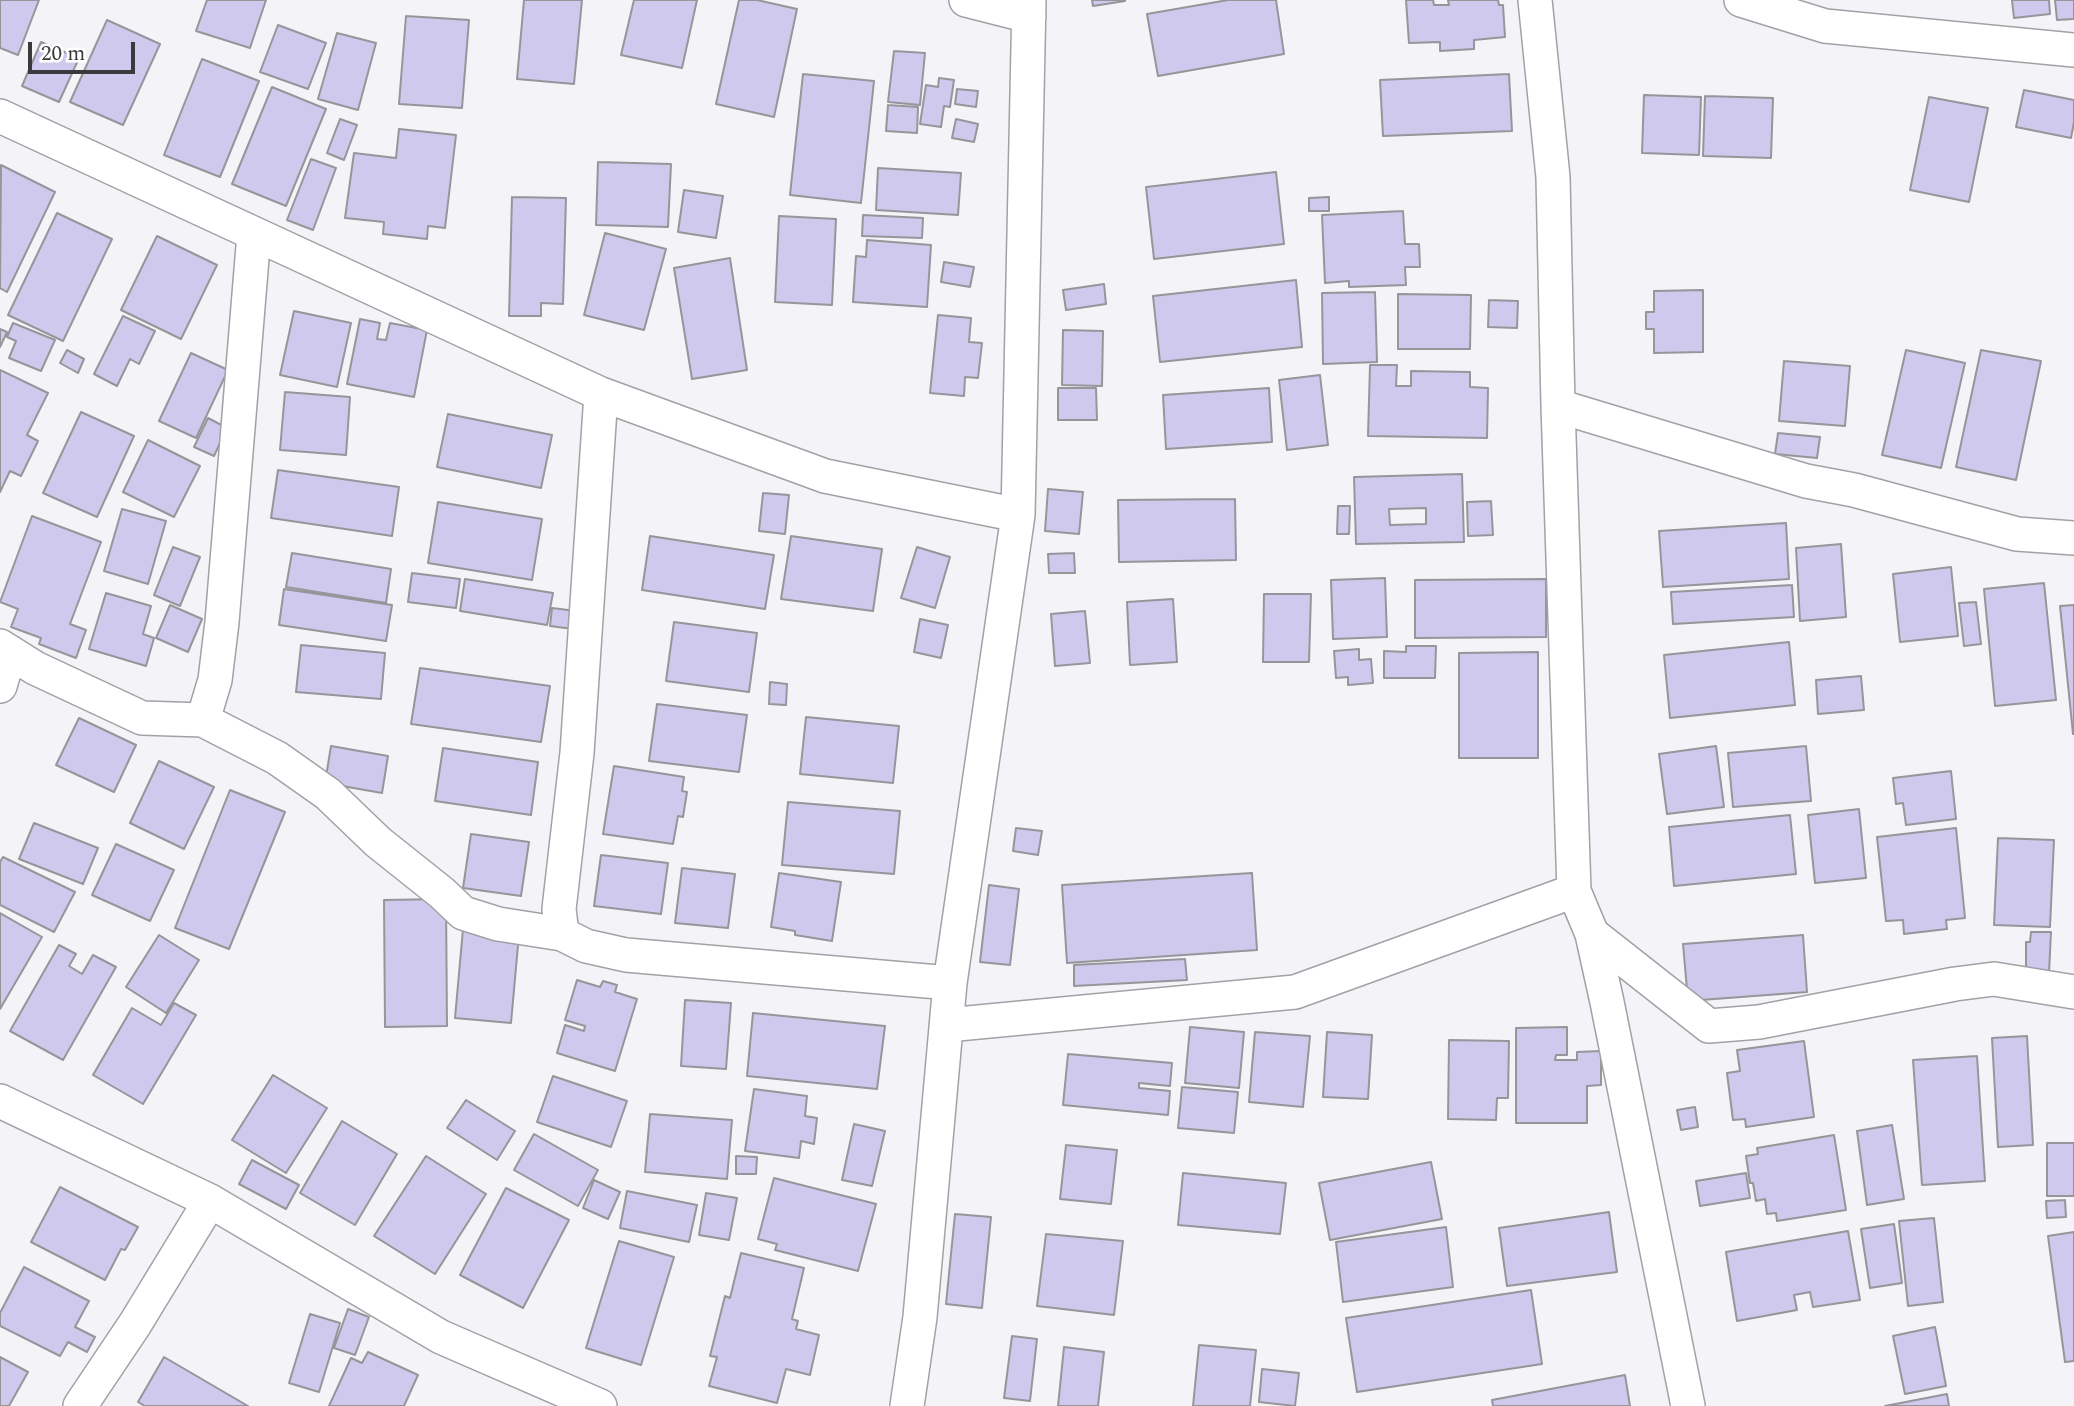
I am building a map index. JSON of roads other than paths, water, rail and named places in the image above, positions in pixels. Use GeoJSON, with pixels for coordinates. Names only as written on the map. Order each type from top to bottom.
{"type":"FeatureCollection","features":[{"type":"Feature","properties":{"kind":"street"},"geometry":{"type":"LineString","coordinates":[[907,1406],[920,1317],[950,983],[1018,515],[1029,8],[966,0]]}},
{"type":"Feature","properties":{"kind":"street"},"geometry":{"type":"LineString","coordinates":[[1535,0],[1553,177],[1574,891],[1592,934],[1688,1406]]}},
{"type":"Feature","properties":{"kind":"street"},"geometry":{"type":"LineString","coordinates":[[1741,0],[1825,26],[2074,50]]}},
{"type":"Feature","properties":{"kind":"street"},"geometry":{"type":"LineString","coordinates":[[0,117],[601,394],[825,476],[1018,515]]}},
{"type":"Feature","properties":{"kind":"street"},"geometry":{"type":"LineString","coordinates":[[203,720],[215,680],[222,622],[254,234]]}},
{"type":"Feature","properties":{"kind":"street"},"geometry":{"type":"LineString","coordinates":[[562,934],[559,909],[577,753],[601,394]]}},
{"type":"Feature","properties":{"kind":"street"},"geometry":{"type":"LineString","coordinates":[[1558,406],[1806,481],[1854,490],[2017,534],[2074,538]]}},
{"type":"Feature","properties":{"kind":"street"},"geometry":{"type":"LineString","coordinates":[[0,686],[5,649],[35,668],[142,718],[203,720],[277,758],[328,794],[378,842],[463,913],[498,924],[562,934],[586,946],[626,956],[950,983]]}},
{"type":"Feature","properties":{"kind":"street"},"geometry":{"type":"LineString","coordinates":[[947,1025],[1295,992],[1574,891]]}},
{"type":"Feature","properties":{"kind":"street"},"geometry":{"type":"LineString","coordinates":[[1592,934],[1709,1026],[1759,1022],[1955,984],[1994,979],[2074,992]]}},
{"type":"Feature","properties":{"kind":"street"},"geometry":{"type":"LineString","coordinates":[[0,1101],[210,1201],[441,1337],[564,1399],[600,1406]]}},
{"type":"Feature","properties":{"kind":"street"},"geometry":{"type":"LineString","coordinates":[[80,1406],[135,1324],[210,1201]]}}]}
